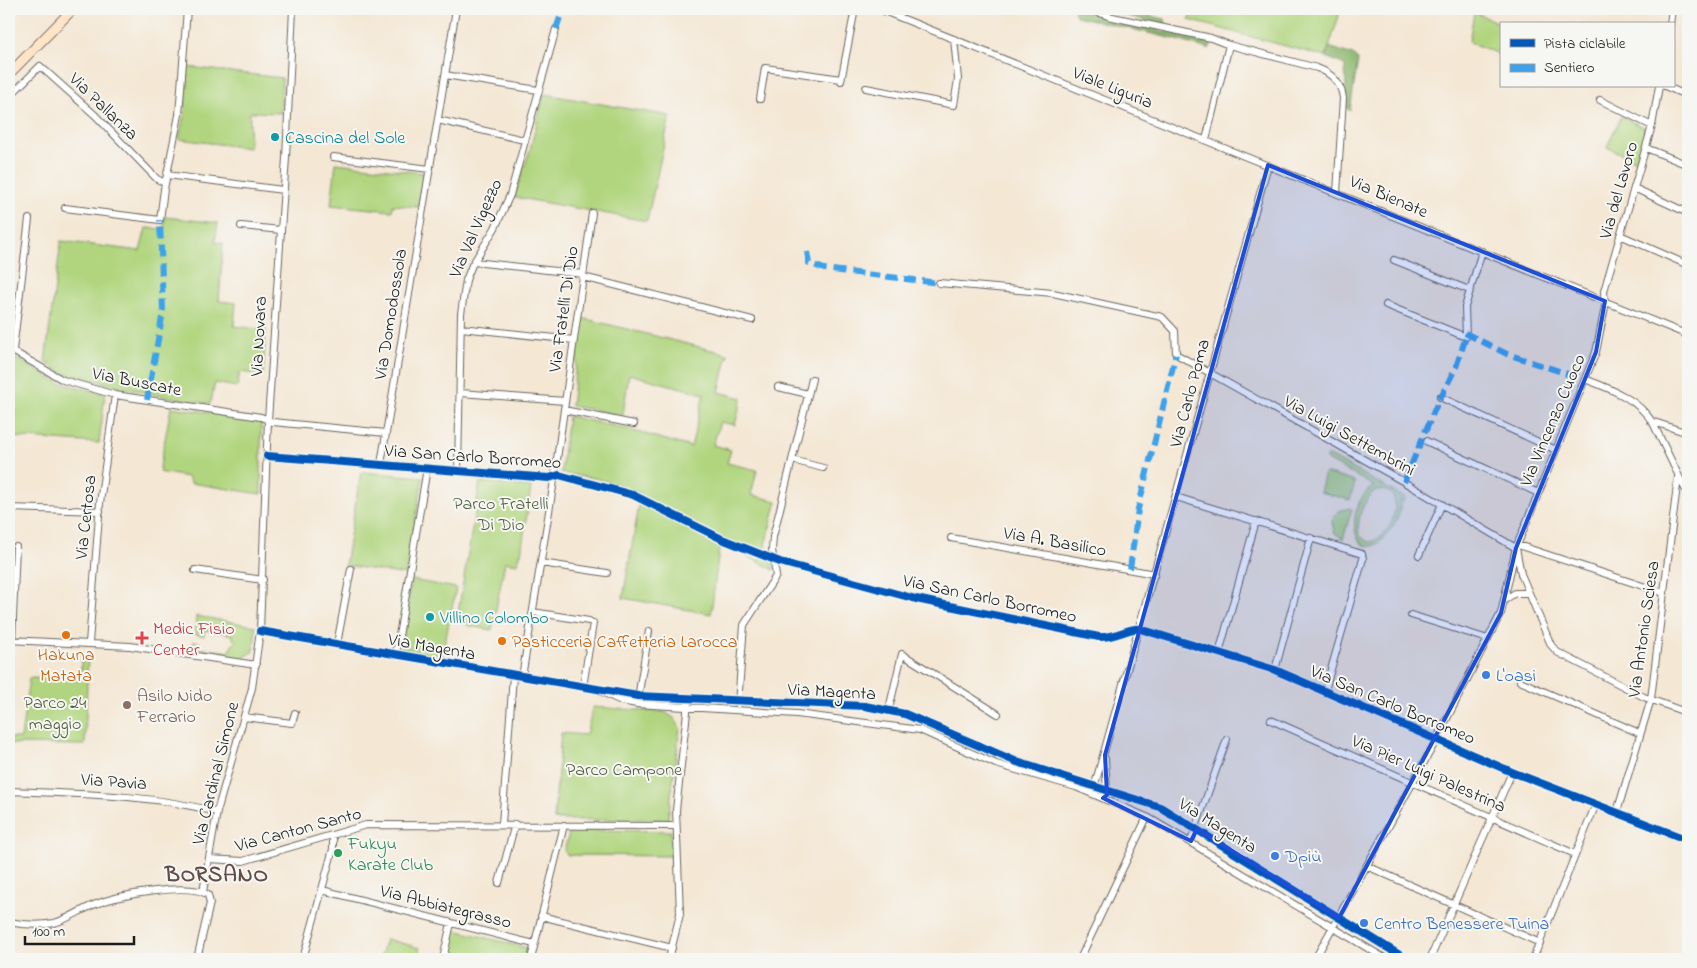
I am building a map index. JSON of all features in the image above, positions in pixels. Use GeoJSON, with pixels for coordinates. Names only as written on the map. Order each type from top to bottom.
{"type":"FeatureCollection","features":[{"type":"Feature","properties":{"kind":"street"},"geometry":{"type":"LineString","coordinates":[[9,74],[73,9]]}},
{"type":"Feature","properties":{"kind":"street"},"geometry":{"type":"LineString","coordinates":[[65,208],[160,220],[165,183],[180,112],[187,9]]}},
{"type":"Feature","properties":{"kind":"street","name":"Via Novara"},"geometry":{"type":"LineString","coordinates":[[256,665],[260,631],[268,420],[284,190],[293,9]]}},
{"type":"Feature","properties":{"kind":"street","name":"Via Domodossola"},"geometry":{"type":"LineString","coordinates":[[381,464],[456,9]]}},
{"type":"Feature","properties":{"kind":"street"},"geometry":{"type":"LineString","coordinates":[[760,99],[766,68],[841,81],[855,9]]}},
{"type":"Feature","properties":{"kind":"street","name":"Viale Liguria"},"geometry":{"type":"LineString","coordinates":[[879,9],[1337,193]]}},
{"type":"Feature","properties":{"kind":"street","name":"Via Bienate"},"geometry":{"type":"LineString","coordinates":[[1089,9],[1108,16],[1211,38],[1229,45],[1317,68],[1330,74],[1342,92],[1343,102],[1337,193],[1688,335]]}},
{"type":"Feature","properties":{"kind":"street"},"geometry":{"type":"LineString","coordinates":[[1670,22],[1672,9]]}},
{"type":"Feature","properties":{"kind":"street","name":"Via Val Vigezzo"},"geometry":{"type":"LineString","coordinates":[[458,471],[461,328],[464,287],[474,262],[502,215],[556,29]]}},
{"type":"Feature","properties":{"kind":"street"},"geometry":{"type":"LineString","coordinates":[[866,88],[954,104],[958,79],[954,39]]}},
{"type":"Feature","properties":{"kind":"street"},"geometry":{"type":"LineString","coordinates":[[1206,140],[1229,45]]}},
{"type":"Feature","properties":{"kind":"street","name":"Via Pallanza"},"geometry":{"type":"LineString","coordinates":[[9,97],[40,66],[95,115],[157,179],[165,183]]}},
{"type":"Feature","properties":{"kind":"street"},"geometry":{"type":"LineString","coordinates":[[445,75],[538,90]]}},
{"type":"Feature","properties":{"kind":"street","name":"Via del Lavoro"},"geometry":{"type":"LineString","coordinates":[[1605,301],[1604,291],[1652,126],[1659,88]]}},
{"type":"Feature","properties":{"kind":"street"},"geometry":{"type":"LineString","coordinates":[[1670,88],[1688,96]]}},
{"type":"Feature","properties":{"kind":"street"},"geometry":{"type":"LineString","coordinates":[[1600,100],[1652,126]]}},
{"type":"Feature","properties":{"kind":"street"},"geometry":{"type":"LineString","coordinates":[[438,120],[524,140]]}},
{"type":"Feature","properties":{"kind":"street"},"geometry":{"type":"LineString","coordinates":[[1646,148],[1688,165]]}},
{"type":"Feature","properties":{"kind":"street"},"geometry":{"type":"LineString","coordinates":[[333,157],[430,169]]}},
{"type":"Feature","properties":{"kind":"street","name":"Via Carlo Poma"},"geometry":{"type":"LineString","coordinates":[[1105,755],[1268,166]]}},
{"type":"Feature","properties":{"kind":"street"},"geometry":{"type":"LineString","coordinates":[[167,175],[284,190]]}},
{"type":"Feature","properties":{"kind":"street"},"geometry":{"type":"LineString","coordinates":[[1634,188],[1688,213]]}},
{"type":"Feature","properties":{"kind":"street","name":"Via Fratelli Di Dio"},"geometry":{"type":"LineString","coordinates":[[522,677],[554,477],[592,213]]}},
{"type":"Feature","properties":{"kind":"street"},"geometry":{"type":"LineString","coordinates":[[11,350],[29,219]]}},
{"type":"Feature","properties":{"kind":"street"},"geometry":{"type":"LineString","coordinates":[[241,226],[281,230]]}},
{"type":"Feature","properties":{"kind":"street"},"geometry":{"type":"LineString","coordinates":[[1620,235],[1688,265]]}},
{"type":"Feature","properties":{"kind":"street"},"geometry":{"type":"LineString","coordinates":[[1386,305],[1466,337],[1464,312],[1482,251]]}},
{"type":"Feature","properties":{"kind":"street"},"geometry":{"type":"LineString","coordinates":[[1394,260],[1469,290]]}},
{"type":"Feature","properties":{"kind":"street"},"geometry":{"type":"LineString","coordinates":[[474,262],[583,275],[752,320]]}},
{"type":"Feature","properties":{"kind":"street","name":"Via Luigi Settembrini"},"geometry":{"type":"LineString","coordinates":[[939,283],[1053,293],[1162,318],[1175,331],[1176,354],[1210,375],[1517,547],[1664,593]]}},
{"type":"Feature","properties":{"kind":"street","name":"Via Vincenzo Cuoco"},"geometry":{"type":"LineString","coordinates":[[1315,959],[1437,738],[1488,639],[1506,599],[1517,547],[1598,347],[1605,301]]}},
{"type":"Feature","properties":{"kind":"street"},"geometry":{"type":"LineString","coordinates":[[461,328],[574,340]]}},
{"type":"Feature","properties":{"kind":"street","name":"Via Buscate"},"geometry":{"type":"LineString","coordinates":[[11,350],[64,380],[115,395],[261,417],[268,420],[386,433]]}},
{"type":"Feature","properties":{"kind":"street"},"geometry":{"type":"LineString","coordinates":[[738,710],[744,625],[774,579],[777,571],[773,537],[812,379]]}},
{"type":"Feature","properties":{"kind":"street"},"geometry":{"type":"LineString","coordinates":[[1585,379],[1627,398],[1651,420],[1688,495]]}},
{"type":"Feature","properties":{"kind":"street"},"geometry":{"type":"LineString","coordinates":[[778,387],[808,394]]}},
{"type":"Feature","properties":{"kind":"street"},"geometry":{"type":"LineString","coordinates":[[460,393],[565,401]]}},
{"type":"Feature","properties":{"kind":"street","name":"Via Certosa"},"geometry":{"type":"LineString","coordinates":[[89,643],[100,511],[115,395]]}},
{"type":"Feature","properties":{"kind":"street"},"geometry":{"type":"LineString","coordinates":[[1440,397],[1556,450]]}},
{"type":"Feature","properties":{"kind":"street"},"geometry":{"type":"LineString","coordinates":[[564,410],[634,424]]}},
{"type":"Feature","properties":{"kind":"street"},"geometry":{"type":"LineString","coordinates":[[1651,420],[1688,433]]}},
{"type":"Feature","properties":{"kind":"street"},"geometry":{"type":"LineString","coordinates":[[1426,440],[1538,493]]}},
{"type":"Feature","properties":{"kind":"street","name":"Via San Carlo Borromeo"},"geometry":{"type":"LineString","coordinates":[[267,456],[550,478],[559,475],[633,495],[722,540],[775,559],[916,599],[1096,636],[1110,637],[1133,628],[1140,629],[1275,670],[1437,738],[1512,772],[1688,840]]}},
{"type":"Feature","properties":{"kind":"street"},"geometry":{"type":"LineString","coordinates":[[792,460],[823,468]]}},
{"type":"Feature","properties":{"kind":"street"},"geometry":{"type":"LineString","coordinates":[[396,654],[427,468]]}},
{"type":"Feature","properties":{"kind":"street","name":"Via Antonio Sciesa"},"geometry":{"type":"LineString","coordinates":[[1617,812],[1639,733],[1651,699],[1678,477]]}},
{"type":"Feature","properties":{"kind":"street"},"geometry":{"type":"LineString","coordinates":[[1176,497],[1362,554],[1363,559],[1325,690]]}},
{"type":"Feature","properties":{"kind":"street"},"geometry":{"type":"LineString","coordinates":[[1419,554],[1442,504]]}},
{"type":"Feature","properties":{"kind":"street"},"geometry":{"type":"LineString","coordinates":[[9,508],[100,511]]}},
{"type":"Feature","properties":{"kind":"street"},"geometry":{"type":"LineString","coordinates":[[1219,653],[1256,521]]}},
{"type":"Feature","properties":{"kind":"street","name":"Via A. Basilico"},"geometry":{"type":"LineString","coordinates":[[951,538],[1155,574]]}},
{"type":"Feature","properties":{"kind":"street"},"geometry":{"type":"LineString","coordinates":[[1275,670],[1311,538]]}},
{"type":"Feature","properties":{"kind":"street"},"geometry":{"type":"LineString","coordinates":[[16,547],[10,640],[130,646],[256,665]]}},
{"type":"Feature","properties":{"kind":"street"},"geometry":{"type":"LineString","coordinates":[[1517,547],[1520,568],[1554,650],[1651,699],[1688,713]]}},
{"type":"Feature","properties":{"kind":"street"},"geometry":{"type":"LineString","coordinates":[[541,563],[607,573]]}},
{"type":"Feature","properties":{"kind":"street"},"geometry":{"type":"LineString","coordinates":[[337,644],[351,568]]}},
{"type":"Feature","properties":{"kind":"street"},"geometry":{"type":"LineString","coordinates":[[195,570],[262,580]]}},
{"type":"Feature","properties":{"kind":"street"},"geometry":{"type":"LineString","coordinates":[[1506,599],[1515,593],[1529,592]]}},
{"type":"Feature","properties":{"kind":"street"},"geometry":{"type":"LineString","coordinates":[[533,612],[591,622],[583,687]]}},
{"type":"Feature","properties":{"kind":"street"},"geometry":{"type":"LineString","coordinates":[[1411,615],[1488,639]]}},
{"type":"Feature","properties":{"kind":"street","name":"Via Magenta"},"geometry":{"type":"LineString","coordinates":[[260,631],[638,696],[688,700],[865,706],[889,709],[926,722],[1017,762],[1160,807],[1406,959]]}},
{"type":"Feature","properties":{"kind":"street"},"geometry":{"type":"LineString","coordinates":[[637,704],[649,631]]}},
{"type":"Feature","properties":{"kind":"street","name":"Via Magenta"},"geometry":{"type":"LineString","coordinates":[[889,709],[902,654],[998,714]]}},
{"type":"Feature","properties":{"kind":"street","name":"Via Cardinal Simone"},"geometry":{"type":"LineString","coordinates":[[203,892],[217,812],[244,718],[256,665]]}},
{"type":"Feature","properties":{"kind":"street"},"geometry":{"type":"LineString","coordinates":[[502,824],[513,676]]}},
{"type":"Feature","properties":{"kind":"street"},"geometry":{"type":"LineString","coordinates":[[1520,681],[1639,733]]}},
{"type":"Feature","properties":{"kind":"street","name":"Via Magenta"},"geometry":{"type":"LineString","coordinates":[[596,690],[621,701],[637,704],[797,714],[884,724],[922,731],[1004,767],[1072,786],[1147,816],[1386,959]]}},
{"type":"Feature","properties":{"kind":"street"},"geometry":{"type":"LineString","coordinates":[[669,959],[680,910],[676,826],[688,700]]}},
{"type":"Feature","properties":{"kind":"street"},"geometry":{"type":"LineString","coordinates":[[244,718],[292,723],[295,713]]}},
{"type":"Feature","properties":{"kind":"street","name":"Via Pier Luigi Palestrina"},"geometry":{"type":"LineString","coordinates":[[1271,720],[1575,854]]}},
{"type":"Feature","properties":{"kind":"street"},"geometry":{"type":"LineString","coordinates":[[922,731],[926,722]]}},
{"type":"Feature","properties":{"kind":"street"},"geometry":{"type":"LineString","coordinates":[[1191,841],[1227,739]]}},
{"type":"Feature","properties":{"kind":"street"},"geometry":{"type":"LineString","coordinates":[[1094,795],[1094,786],[1105,755]]}},
{"type":"Feature","properties":{"kind":"street"},"geometry":{"type":"LineString","coordinates":[[1103,798],[1107,790],[1105,755]]}},
{"type":"Feature","properties":{"kind":"street"},"geometry":{"type":"LineString","coordinates":[[1430,959],[1512,772]]}},
{"type":"Feature","properties":{"kind":"street","name":"Via Pavia"},"geometry":{"type":"LineString","coordinates":[[9,790],[128,796],[172,801],[217,812]]}},
{"type":"Feature","properties":{"kind":"street"},"geometry":{"type":"LineString","coordinates":[[1533,959],[1596,804]]}},
{"type":"Feature","properties":{"kind":"street"},"geometry":{"type":"LineString","coordinates":[[1080,959],[1147,816]]}},
{"type":"Feature","properties":{"kind":"street","name":"Via Canton Santo"},"geometry":{"type":"LineString","coordinates":[[209,859],[240,862],[366,824],[676,826]]}},
{"type":"Feature","properties":{"kind":"street"},"geometry":{"type":"LineString","coordinates":[[498,883],[515,824]]}},
{"type":"Feature","properties":{"kind":"street"},"geometry":{"type":"LineString","coordinates":[[531,959],[564,825]]}},
{"type":"Feature","properties":{"kind":"street"},"geometry":{"type":"LineString","coordinates":[[303,959],[333,849],[333,835]]}},
{"type":"Feature","properties":{"kind":"street"},"geometry":{"type":"LineString","coordinates":[[1367,866],[1540,943]]}},
{"type":"Feature","properties":{"kind":"street"},"geometry":{"type":"LineString","coordinates":[[9,922],[36,925],[57,922],[95,904],[121,896],[162,890],[203,892],[208,895],[210,903],[198,959]]}},
{"type":"Feature","properties":{"kind":"street","name":"Via Abbiategrasso"},"geometry":{"type":"LineString","coordinates":[[322,890],[534,944]]}},
{"type":"Feature","properties":{"kind":"street"},"geometry":{"type":"LineString","coordinates":[[541,916],[672,948]]}},
{"type":"Feature","properties":{"kind":"street"},"geometry":{"type":"LineString","coordinates":[[443,959],[451,923]]}},
{"type":"Feature","properties":{"kind":"highlighted area"},"geometry":{"type":"Polygon","coordinates":[[[1268,165],[1605,301],[1596,352],[1516,548],[1501,613],[1339,918],[1197,829],[1191,841],[1103,798],[1107,795],[1105,755],[1268,165]]]}},
{"type":"Feature","properties":{"kind":"green space"},"geometry":{"type":"Polygon","coordinates":[[[1074,9],[1084,9],[1096,15],[1212,43],[1209,49],[1076,16],[1074,9]]]}},
{"type":"Feature","properties":{"kind":"green space"},"geometry":{"type":"Polygon","coordinates":[[[1096,9],[1116,9],[1165,19],[1166,25],[1096,9]]]}},
{"type":"Feature","properties":{"kind":"green space"},"geometry":{"type":"Polygon","coordinates":[[[1192,9],[1341,9],[1326,57],[1189,20],[1192,9]]]}},
{"type":"Feature","properties":{"kind":"green space"},"geometry":{"type":"Polygon","coordinates":[[[1474,12],[1500,24],[1500,55],[1469,42],[1474,12]]]}},
{"type":"Feature","properties":{"kind":"green space"},"geometry":{"type":"Polygon","coordinates":[[[1329,47],[1353,55],[1358,60],[1350,110],[1347,109],[1345,65],[1326,57],[1329,47]]]}},
{"type":"Feature","properties":{"kind":"green space"},"geometry":{"type":"Polygon","coordinates":[[[188,67],[282,78],[281,113],[250,112],[249,148],[179,139],[184,115],[188,67]]]}},
{"type":"Feature","properties":{"kind":"green space"},"geometry":{"type":"Polygon","coordinates":[[[544,94],[670,116],[647,221],[514,197],[530,150],[544,94]]]}},
{"type":"Feature","properties":{"kind":"green space"},"geometry":{"type":"Polygon","coordinates":[[[1621,116],[1645,128],[1636,161],[1607,147],[1621,116]]]}},
{"type":"Feature","properties":{"kind":"green space"},"geometry":{"type":"Polygon","coordinates":[[[336,163],[424,173],[418,207],[393,205],[392,211],[331,205],[336,163]]]}},
{"type":"Feature","properties":{"kind":"green space"},"geometry":{"type":"Polygon","coordinates":[[[165,217],[218,223],[215,242],[223,243],[219,301],[236,303],[234,326],[266,330],[263,375],[240,372],[237,387],[215,383],[210,404],[152,394],[63,373],[45,362],[61,241],[140,251],[146,228],[164,229],[165,217]]]}},
{"type":"Feature","properties":{"kind":"green space"},"geometry":{"type":"Polygon","coordinates":[[[582,318],[728,354],[719,392],[742,398],[735,425],[720,422],[713,445],[731,450],[727,463],[757,470],[751,495],[777,501],[765,545],[774,570],[720,541],[711,614],[623,598],[641,493],[598,479],[561,473],[568,416],[623,428],[691,447],[704,394],[629,374],[623,415],[571,406],[582,318]]]}},
{"type":"Feature","properties":{"kind":"green space"},"geometry":{"type":"Polygon","coordinates":[[[9,354],[57,382],[105,394],[99,443],[11,437],[9,354]]]}},
{"type":"Feature","properties":{"kind":"green space"},"geometry":{"type":"Polygon","coordinates":[[[171,407],[261,420],[261,494],[191,483],[188,477],[159,472],[171,407]]]}},
{"type":"Feature","properties":{"kind":"green space"},"geometry":{"type":"Polygon","coordinates":[[[1328,455],[1405,498],[1403,502],[1400,500],[1399,512],[1395,523],[1379,542],[1369,546],[1361,543],[1356,534],[1357,509],[1363,496],[1374,486],[1326,459],[1328,455]],[[1375,491],[1367,500],[1361,512],[1359,518],[1360,536],[1368,542],[1377,539],[1391,523],[1395,503],[1392,495],[1386,491],[1375,491]]]}},
{"type":"Feature","properties":{"kind":"green space"},"geometry":{"type":"Polygon","coordinates":[[[361,472],[423,477],[406,575],[345,565],[361,472]]]}},
{"type":"Feature","properties":{"kind":"green space"},"geometry":{"type":"Polygon","coordinates":[[[1325,473],[1355,482],[1350,500],[1320,492],[1325,473]]]}},
{"type":"Feature","properties":{"kind":"green space","name":"Parco Fratelli Di Dio"},"geometry":{"type":"Polygon","coordinates":[[[480,482],[531,487],[521,554],[518,564],[505,562],[492,630],[470,626],[457,619],[480,482]]]}},
{"type":"Feature","properties":{"kind":"green space"},"geometry":{"type":"Polygon","coordinates":[[[1352,509],[1343,539],[1334,532],[1332,521],[1338,511],[1352,509]]]}},
{"type":"Feature","properties":{"kind":"green space"},"geometry":{"type":"Polygon","coordinates":[[[412,580],[456,588],[442,657],[401,648],[412,580]]]}},
{"type":"Feature","properties":{"kind":"green space"},"geometry":{"type":"Polygon","coordinates":[[[196,616],[256,626],[254,651],[242,659],[195,652],[192,647],[194,641],[199,642],[199,648],[230,652],[232,645],[236,642],[233,639],[233,635],[205,630],[204,636],[195,634],[196,616]]]}},
{"type":"Feature","properties":{"kind":"green space","name":"Parco 24 maggio"},"geometry":{"type":"Polygon","coordinates":[[[82,654],[88,654],[85,745],[10,744],[9,738],[21,738],[29,678],[80,680],[82,654]]]}},
{"type":"Feature","properties":{"kind":"green space","name":"Parco Campone"},"geometry":{"type":"Polygon","coordinates":[[[593,707],[665,712],[675,719],[680,728],[668,819],[554,820],[561,733],[586,735],[593,707]]]}},
{"type":"Feature","properties":{"kind":"green space"},"geometry":{"type":"Polygon","coordinates":[[[570,830],[671,831],[672,856],[568,855],[564,851],[570,830]]]}},
{"type":"Feature","properties":{"kind":"green space"},"geometry":{"type":"Polygon","coordinates":[[[455,930],[527,948],[525,959],[448,959],[455,930]]]}},
{"type":"Feature","properties":{"kind":"green space"},"geometry":{"type":"Polygon","coordinates":[[[386,939],[420,948],[417,959],[391,959],[381,956],[386,939]]]}},
{"type":"Feature","properties":{"kind":"marked path"},"geometry":{"type":"LineString","coordinates":[[556,29],[563,9]]}},
{"type":"Feature","properties":{"kind":"marked path"},"geometry":{"type":"LineString","coordinates":[[147,400],[163,312],[160,220]]}},
{"type":"Feature","properties":{"kind":"marked path"},"geometry":{"type":"LineString","coordinates":[[807,252],[809,263],[824,269],[939,283]]}},
{"type":"Feature","properties":{"kind":"marked path"},"geometry":{"type":"LineString","coordinates":[[1465,333],[1507,354],[1574,376]]}},
{"type":"Feature","properties":{"kind":"marked path"},"geometry":{"type":"LineString","coordinates":[[1404,482],[1437,404],[1456,367],[1466,337]]}},
{"type":"Feature","properties":{"kind":"marked path"},"geometry":{"type":"LineString","coordinates":[[1130,569],[1138,509],[1176,354]]}},
{"type":"Feature","properties":{"kind":"cycle path"},"geometry":{"type":"LineString","coordinates":[[267,456],[549,478],[559,475],[633,495],[722,539],[780,562],[916,599],[1099,637],[1140,629],[1275,670],[1512,772],[1688,840]]}},
{"type":"Feature","properties":{"kind":"cycle path"},"geometry":{"type":"LineString","coordinates":[[260,631],[638,696],[865,706],[905,714],[1017,762],[1160,807],[1406,959]]}},
{"type":"Feature","properties":{"kind":"place","name":"Cascina del Sole"},"geometry":{"type":"Point","coordinates":[275,137]}},
{"type":"Feature","properties":{"kind":"place","name":"Villino Colombo"},"geometry":{"type":"Point","coordinates":[430,617]}},
{"type":"Feature","properties":{"kind":"place","name":"Hakuna Matata"},"geometry":{"type":"Point","coordinates":[66,635]}},
{"type":"Feature","properties":{"kind":"place","name":"Medic Fisio Center"},"geometry":{"type":"Point","coordinates":[142,638]}},
{"type":"Feature","properties":{"kind":"place","name":"Pasticceria Caffetteria Larocca"},"geometry":{"type":"Point","coordinates":[502,641]}},
{"type":"Feature","properties":{"kind":"place","name":"L'oasi"},"geometry":{"type":"Point","coordinates":[1486,675]}},
{"type":"Feature","properties":{"kind":"place","name":"Asilo Nido Ferrario"},"geometry":{"type":"Point","coordinates":[127,705]}},
{"type":"Feature","properties":{"kind":"place","name":"Fukyu Karate Club"},"geometry":{"type":"Point","coordinates":[338,853]}},
{"type":"Feature","properties":{"kind":"place","name":"Dpiù"},"geometry":{"type":"Point","coordinates":[1275,856]}},
{"type":"Feature","properties":{"kind":"place","name":"Centro Benessere Tuina"},"geometry":{"type":"Point","coordinates":[1364,923]}},
{"type":"Feature","properties":{"kind":"district","name":"BORSANO"},"geometry":{"type":"Point","coordinates":[217,873]}}]}
